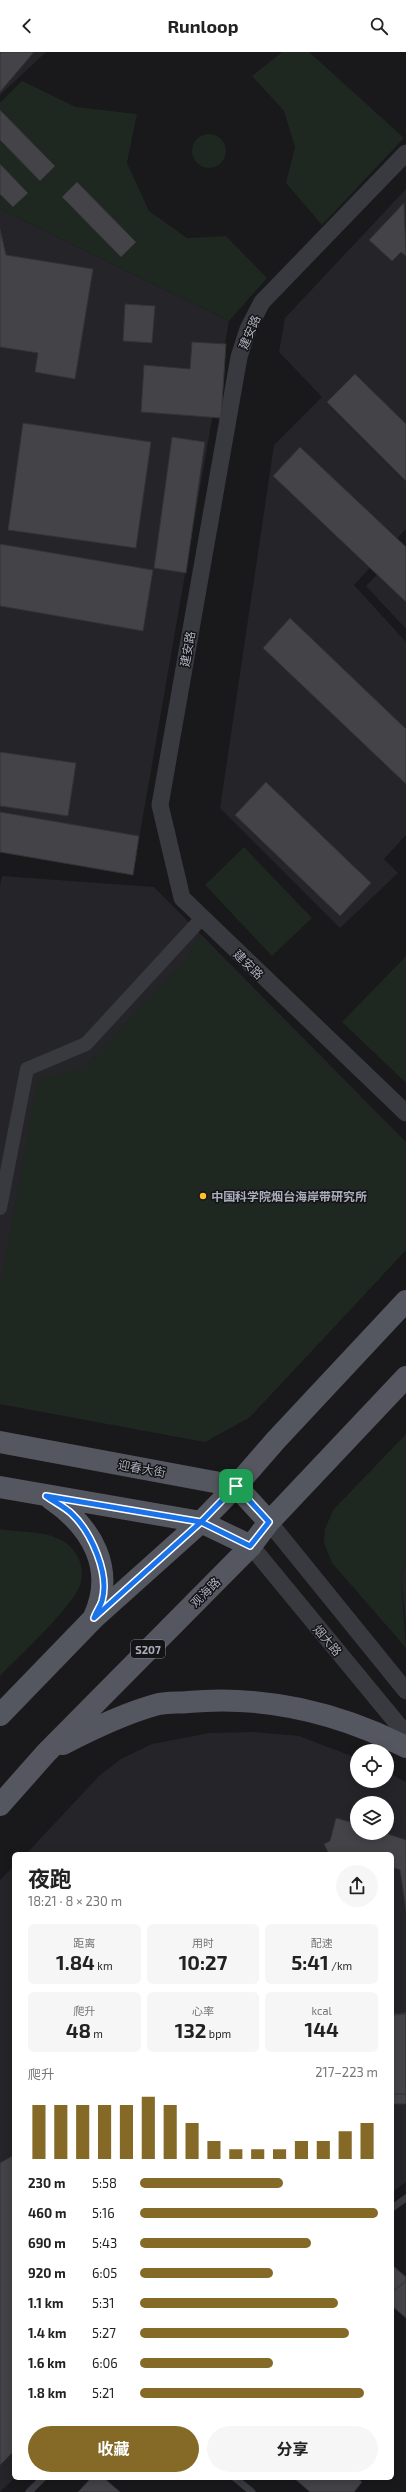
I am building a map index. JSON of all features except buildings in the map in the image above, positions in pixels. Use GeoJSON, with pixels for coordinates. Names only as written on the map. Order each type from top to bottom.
{"type":"FeatureCollection","features":[{"type":"Feature","properties":{"kind":"main road"},"geometry":{"type":"LineString","coordinates":[[0,1715],[94,1618],[201,1522],[406,1301]]}},
{"type":"Feature","properties":{"kind":"main road","name":"观海路"},"geometry":{"type":"LineString","coordinates":[[0,1805],[46,1753],[250,1546],[269,1522],[406,1377]]}},
{"type":"Feature","properties":{"kind":"main road","name":"迎春大街"},"geometry":{"type":"LineString","coordinates":[[0,1442],[236,1486]]}},
{"type":"Feature","properties":{"kind":"main road"},"geometry":{"type":"LineString","coordinates":[[236,1486],[269,1522]]}},
{"type":"Feature","properties":{"kind":"main road"},"geometry":{"type":"LineString","coordinates":[[0,1488],[201,1522],[250,1546]]}},
{"type":"Feature","properties":{"kind":"main road"},"geometry":{"type":"LineString","coordinates":[[46,1496],[70,1512],[84,1528],[96,1548],[102,1574],[102,1600],[94,1618]]}},
{"type":"Feature","properties":{"kind":"main road"},"geometry":{"type":"LineString","coordinates":[[46,1753],[113,1720],[156,1705],[204,1700],[250,1701],[314,1711],[374,1731],[406,1747]]}},
{"type":"Feature","properties":{"kind":"street","name":"建安路"},"geometry":{"type":"LineString","coordinates":[[406,153],[262,302],[248,329],[238,357],[160,805],[182,898],[406,1113]]}},
{"type":"Feature","properties":{"kind":"street"},"geometry":{"type":"LineString","coordinates":[[0,1208],[27,1069],[86,1044],[202,918]]}},
{"type":"Feature","properties":{"kind":"street"},"geometry":{"type":"LineString","coordinates":[[269,1522],[406,1691]]}},
{"type":"Feature","properties":{"kind":"street","name":"烟大路"},"geometry":{"type":"LineString","coordinates":[[250,1546],[406,1734]]}},
{"type":"Feature","properties":{"kind":"lane"},"geometry":{"type":"LineString","coordinates":[[394,2207],[406,2198]]}},
{"type":"Feature","properties":{"kind":"lane"},"geometry":{"type":"LineString","coordinates":[[29,2492],[41,2480]]}},
{"type":"Feature","properties":{"kind":"lane"},"geometry":{"type":"LineString","coordinates":[[237,2480],[252,2492]]}},
{"type":"Feature","properties":{"kind":"shaded area"},"geometry":{"type":"Polygon","coordinates":[[[0,52],[46,52],[0,95],[0,52]]]}},
{"type":"Feature","properties":{"kind":"shaded area"},"geometry":{"type":"Polygon","coordinates":[[[282,52],[309,52],[404,138],[322,225],[286,183],[295,147],[284,111],[252,76],[282,52]]]}},
{"type":"Feature","properties":{"kind":"shaded area"},"geometry":{"type":"Polygon","coordinates":[[[22,81],[76,107],[137,114],[127,163],[149,211],[187,238],[226,236],[267,278],[229,321],[0,209],[0,103],[22,81]]]}},
{"type":"Feature","properties":{"kind":"shaded area"},"geometry":{"type":"Polygon","coordinates":[[[212,134],[221,139],[225,144],[225,158],[221,163],[216,167],[206,168],[202,167],[193,158],[192,148],[193,144],[202,135],[212,134]]]}},
{"type":"Feature","properties":{"kind":"shaded area"},"geometry":{"type":"Polygon","coordinates":[[[406,189],[406,529],[354,585],[406,642],[406,835],[384,859],[398,873],[340,928],[220,808],[274,445],[322,397],[279,352],[285,318],[406,189]]]}},
{"type":"Feature","properties":{"kind":"shaded area"},"geometry":{"type":"Polygon","coordinates":[[[0,209],[229,321],[133,874],[0,849],[0,209]]]}},
{"type":"Feature","properties":{"kind":"shaded area"},"geometry":{"type":"Polygon","coordinates":[[[406,545],[406,629],[366,586],[406,545]]]}},
{"type":"Feature","properties":{"kind":"shaded area"},"geometry":{"type":"Polygon","coordinates":[[[244,847],[312,918],[272,956],[205,885],[244,847]]]}},
{"type":"Feature","properties":{"kind":"shaded area","name":"中国科学院烟台海岸带研究所"},"geometry":{"type":"Polygon","coordinates":[[[2,876],[154,887],[406,1142],[406,1250],[250,1417],[205,1442],[0,1404],[0,886],[2,876]]]}},
{"type":"Feature","properties":{"kind":"shaded area","name":"中国科学院烟台海岸带研究所"},"geometry":{"type":"Polygon","coordinates":[[[200,936],[406,1143],[406,1250],[250,1417],[205,1442],[0,1404],[0,1288],[38,1079],[84,1068],[183,963],[200,936]]]}},
{"type":"Feature","properties":{"kind":"shaded area"},"geometry":{"type":"Polygon","coordinates":[[[406,956],[406,1083],[342,1022],[406,956]]]}},
{"type":"Feature","properties":{"kind":"shaded area"},"geometry":{"type":"Polygon","coordinates":[[[406,1434],[406,1560],[401,1577],[406,1648],[332,1563],[324,1543],[325,1529],[333,1510],[406,1434]]]}},
{"type":"Feature","properties":{"kind":"shaded area"},"geometry":{"type":"Polygon","coordinates":[[[0,1529],[44,1534],[63,1541],[78,1557],[81,1564],[82,1578],[80,1585],[67,1606],[44,1632],[0,1676],[0,1529]]]}},
{"type":"Feature","properties":{"kind":"shaded area"},"geometry":{"type":"Polygon","coordinates":[[[406,1560],[406,1626],[401,1577],[406,1560]]]}},
{"type":"Feature","properties":{"kind":"shaded area"},"geometry":{"type":"Polygon","coordinates":[[[254,1732],[299,1736],[350,1755],[350,1788],[394,1788],[394,1776],[406,1782],[406,2182],[394,2191],[394,1852],[28,1852],[99,1776],[121,1759],[152,1744],[209,1733],[254,1732]]]}},
{"type":"Feature","properties":{"kind":"shaded area"},"geometry":{"type":"Polygon","coordinates":[[[12,1868],[13,2480],[0,2492],[0,1880],[12,1868]]]}},
{"type":"Feature","properties":{"kind":"place","name":"中国科学院烟台海岸带研究所"},"geometry":{"type":"Point","coordinates":[203,1196]}},
{"type":"Feature","properties":{"kind":"route"},"geometry":{"type":"LineString","coordinates":[[236,1486],[201,1522],[46,1496],[70,1512],[84,1528],[96,1548],[102,1574],[102,1600],[94,1618],[201,1522],[250,1546],[269,1522],[236,1486]]}}]}
